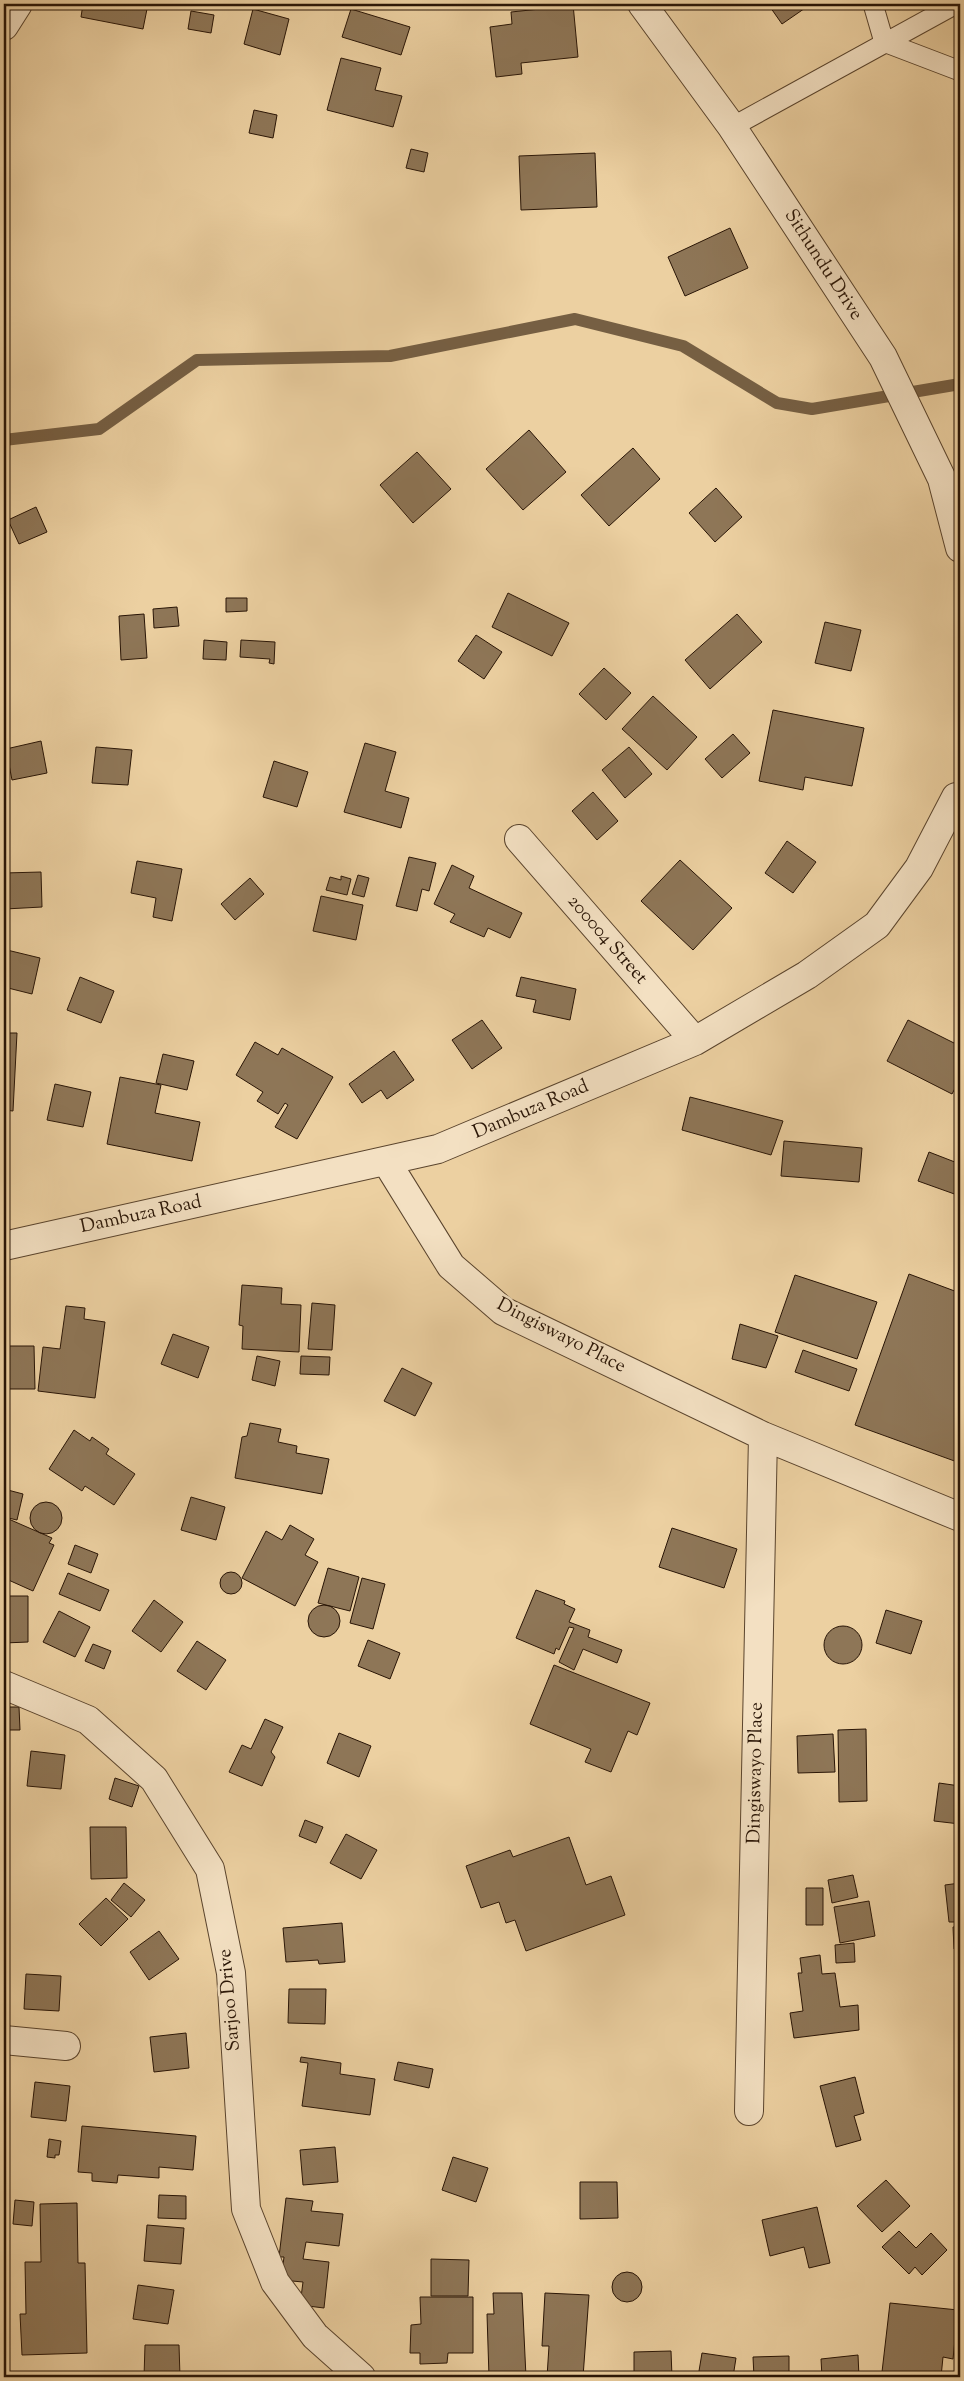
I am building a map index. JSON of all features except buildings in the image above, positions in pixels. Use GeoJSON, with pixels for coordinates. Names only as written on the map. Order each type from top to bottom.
{"type":"FeatureCollection","features":[{"type":"Feature","properties":{"kind":"street"},"geometry":{"type":"LineString","coordinates":[[4,26],[18,4]]}},
{"type":"Feature","properties":{"kind":"street","name":"Sithundu Drive"},"geometry":{"type":"LineString","coordinates":[[642,4],[732,127],[884,357],[942,479],[960,548]]}},
{"type":"Feature","properties":{"kind":"street","name":"Dambuza Road"},"geometry":{"type":"LineString","coordinates":[[4,1246],[438,1149],[695,1041],[807,975],[877,926],[919,868],[959,794]]}},
{"type":"Feature","properties":{"kind":"street","name":"200004 Street"},"geometry":{"type":"LineString","coordinates":[[520,839],[695,1041]]}},
{"type":"Feature","properties":{"kind":"street","name":"Dingiswayo Place"},"geometry":{"type":"LineString","coordinates":[[386,1161],[450,1266],[503,1311],[762,1436],[960,1517]]}},
{"type":"Feature","properties":{"kind":"street","name":"Dingiswayo Place"},"geometry":{"type":"LineString","coordinates":[[749,2111],[762,1436]]}},
{"type":"Feature","properties":{"kind":"street","name":"Sarjoo Drive"},"geometry":{"type":"LineString","coordinates":[[4,1685],[88,1720],[154,1779],[210,1869],[231,1973],[246,2209],[275,2282],[314,2336],[361,2377]]}},
{"type":"Feature","properties":{"kind":"street"},"geometry":{"type":"LineString","coordinates":[[4,2040],[66,2046]]}},
{"type":"Feature","properties":{"kind":"lane"},"geometry":{"type":"LineString","coordinates":[[873,4],[884,42]]}},
{"type":"Feature","properties":{"kind":"lane"},"geometry":{"type":"LineString","coordinates":[[732,127],[956,4]]}},
{"type":"Feature","properties":{"kind":"lane"},"geometry":{"type":"LineString","coordinates":[[884,42],[960,71]]}},
{"type":"Feature","properties":{"kind":"waterway"},"geometry":{"type":"LineString","coordinates":[[4,440],[99,429],[197,360],[390,356],[575,319],[683,346],[777,403],[812,409],[960,384]]}}]}
